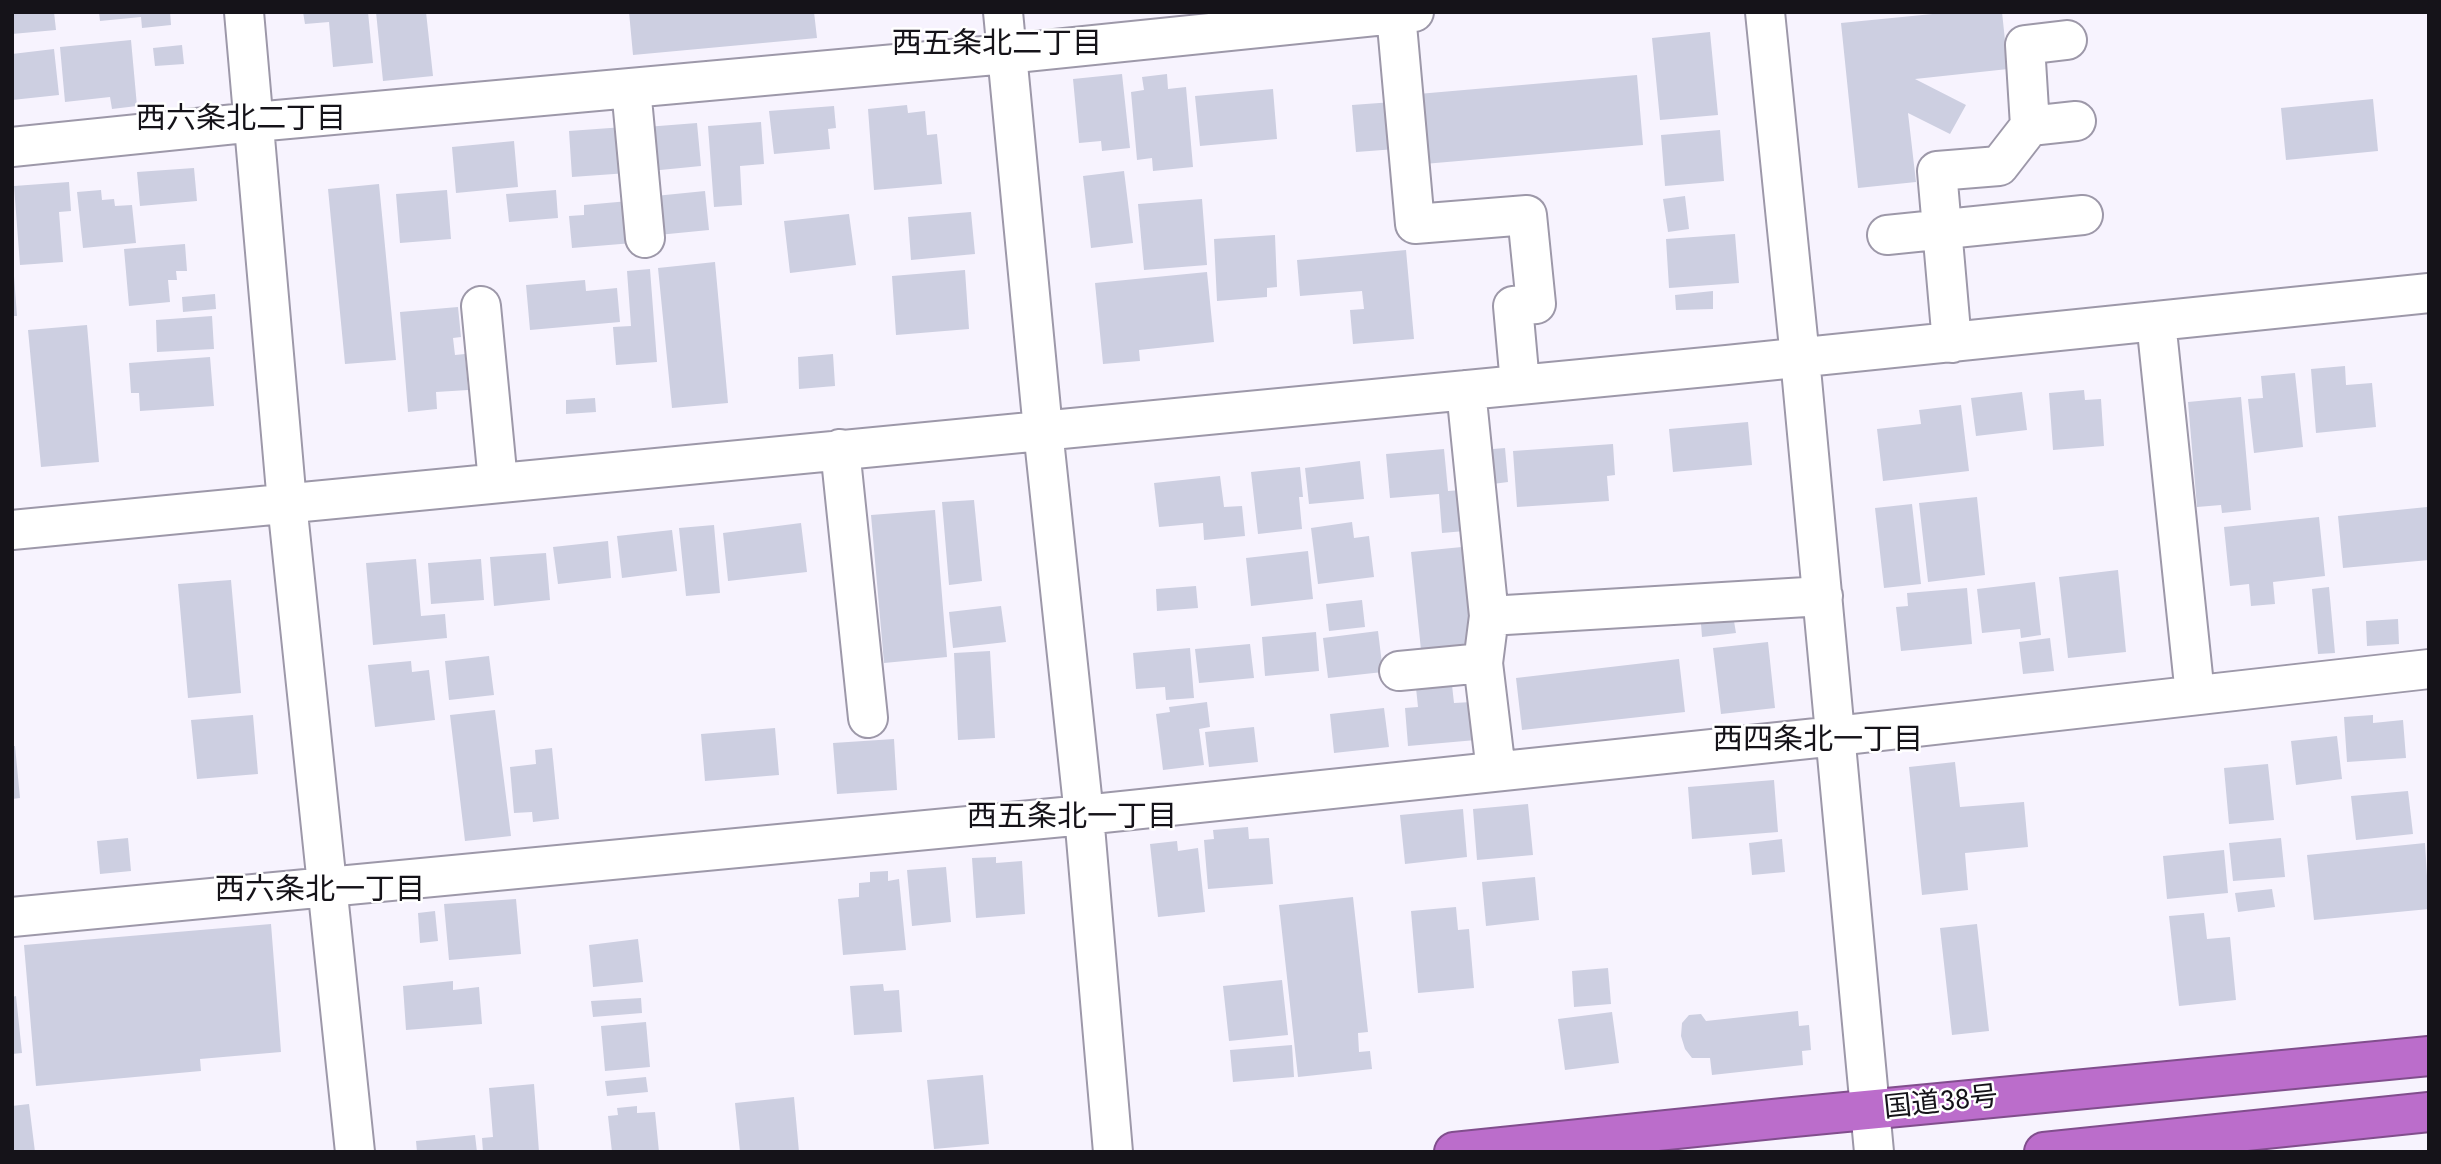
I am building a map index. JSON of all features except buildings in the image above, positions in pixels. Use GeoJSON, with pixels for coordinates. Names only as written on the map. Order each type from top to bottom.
{"type":"FeatureCollection","features":[{"type":"Feature","properties":{"kind":"highway","name":"国道38号"},"geometry":{"type":"LineString","coordinates":[[1454,1152],[2429,1056]]}},
{"type":"Feature","properties":{"kind":"highway"},"geometry":{"type":"LineString","coordinates":[[2066,1151],[2429,1112]]}},
{"type":"Feature","properties":{"kind":"street"},"geometry":{"type":"LineString","coordinates":[[244,12],[287,503],[355,1152]]}},
{"type":"Feature","properties":{"kind":"street"},"geometry":{"type":"LineString","coordinates":[[1003,12],[1043,430],[1084,815],[1113,1152]]}},
{"type":"Feature","properties":{"kind":"street"},"geometry":{"type":"LineString","coordinates":[[1765,12],[1823,596],[1874,1152]]}},
{"type":"Feature","properties":{"kind":"street"},"geometry":{"type":"LineString","coordinates":[[12,147],[255,122],[1006,54],[1405,13],[1415,224],[1527,215],[1536,304],[1513,306],[1520,384]]}},
{"type":"Feature","properties":{"kind":"street"},"geometry":{"type":"LineString","coordinates":[[1952,342],[1937,172],[1999,166],[2030,126],[2025,45],[2067,40]]}},
{"type":"Feature","properties":{"kind":"street"},"geometry":{"type":"LineString","coordinates":[[631,88],[645,238]]}},
{"type":"Feature","properties":{"kind":"street"},"geometry":{"type":"LineString","coordinates":[[2030,126],[2076,121]]}},
{"type":"Feature","properties":{"kind":"street"},"geometry":{"type":"LineString","coordinates":[[1887,235],[2082,215]]}},
{"type":"Feature","properties":{"kind":"street"},"geometry":{"type":"LineString","coordinates":[[12,530],[1800,358],[2429,293]]}},
{"type":"Feature","properties":{"kind":"street"},"geometry":{"type":"LineString","coordinates":[[481,306],[498,482]]}},
{"type":"Feature","properties":{"kind":"street"},"geometry":{"type":"LineString","coordinates":[[2157,321],[2195,695]]}},
{"type":"Feature","properties":{"kind":"street"},"geometry":{"type":"LineString","coordinates":[[1466,390],[1489,616],[1483,663],[1496,771]]}},
{"type":"Feature","properties":{"kind":"street"},"geometry":{"type":"LineString","coordinates":[[840,449],[868,718]]}},
{"type":"Feature","properties":{"kind":"street"},"geometry":{"type":"LineString","coordinates":[[1489,616],[1823,596]]}},
{"type":"Feature","properties":{"kind":"street"},"geometry":{"type":"LineString","coordinates":[[1399,671],[1483,663]]}},
{"type":"Feature","properties":{"kind":"street"},"geometry":{"type":"LineString","coordinates":[[12,917],[1084,815],[1836,736],[2429,669]]}},
{"type":"Feature","properties":{"kind":"district","name":"西五条北二丁目"},"geometry":{"type":"Point","coordinates":[997,46]}},
{"type":"Feature","properties":{"kind":"district","name":"西六条北二丁目"},"geometry":{"type":"Point","coordinates":[241,121]}},
{"type":"Feature","properties":{"kind":"district","name":"西四条北一丁目"},"geometry":{"type":"Point","coordinates":[1818,742]}},
{"type":"Feature","properties":{"kind":"district","name":"西五条北一丁目"},"geometry":{"type":"Point","coordinates":[1072,819]}},
{"type":"Feature","properties":{"kind":"district","name":"西六条北一丁目"},"geometry":{"type":"Point","coordinates":[320,892]}}]}
